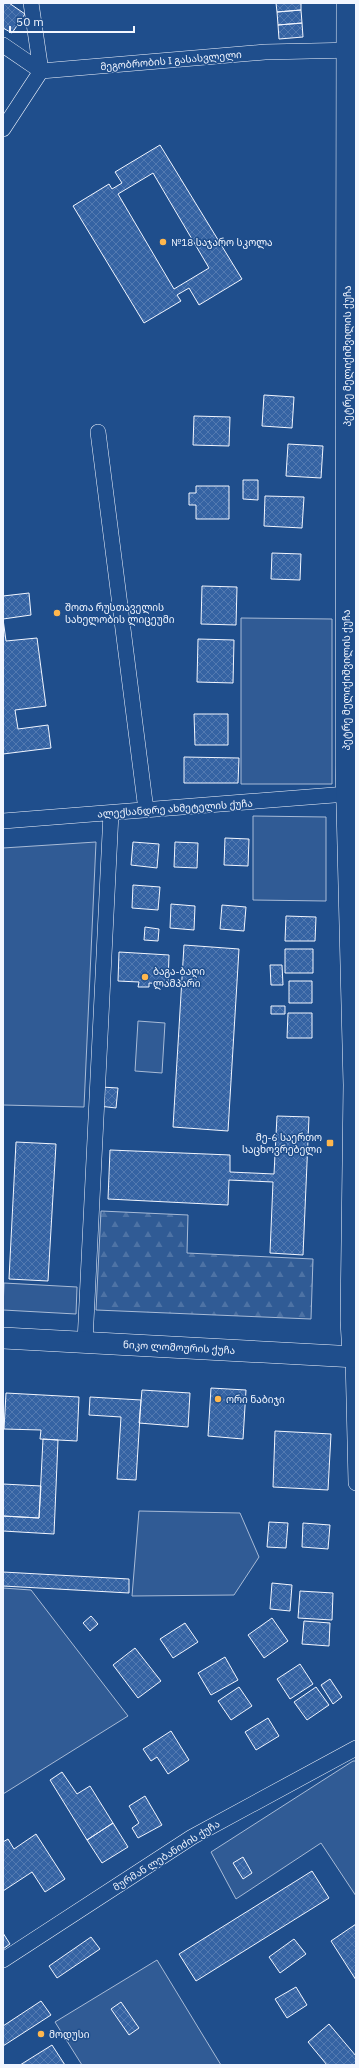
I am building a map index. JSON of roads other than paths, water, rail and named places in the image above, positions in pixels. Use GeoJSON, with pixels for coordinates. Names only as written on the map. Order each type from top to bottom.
{"type":"FeatureCollection","features":[{"type":"Feature","properties":{"kind":"street"},"geometry":{"type":"LineString","coordinates":[[3,129],[41,71],[31,3]]}},
{"type":"Feature","properties":{"kind":"street","name":"პეტრე მელიქიშვილის ქუჩა"},"geometry":{"type":"LineString","coordinates":[[347,3],[351,50],[351,767],[347,794],[354,1086],[351,1320],[354,1356]]}},
{"type":"Feature","properties":{"kind":"street"},"geometry":{"type":"LineString","coordinates":[[3,45],[41,71]]}},
{"type":"Feature","properties":{"kind":"street","name":"მეგობრობის I გასასვლელი"},"geometry":{"type":"LineString","coordinates":[[41,71],[265,52],[351,50]]}},
{"type":"Feature","properties":{"kind":"street"},"geometry":{"type":"LineString","coordinates":[[98,432],[146,810]]}},
{"type":"Feature","properties":{"kind":"street","name":"ალექსანდრე ახმეტელის ქუჩა"},"geometry":{"type":"LineString","coordinates":[[3,821],[347,794]]}},
{"type":"Feature","properties":{"kind":"street"},"geometry":{"type":"LineString","coordinates":[[85,1342],[111,813]]}},
{"type":"Feature","properties":{"kind":"street","name":"ნიკო ლომოურის ქუჩა"},"geometry":{"type":"LineString","coordinates":[[3,1338],[354,1356]]}},
{"type":"Feature","properties":{"kind":"street"},"geometry":{"type":"LineString","coordinates":[[354,1356],[356,1483]]}},
{"type":"Feature","properties":{"kind":"street","name":"მურმან ლებანიძის ქუჩა"},"geometry":{"type":"LineString","coordinates":[[3,1960],[192,1837],[356,1748]]}},
{"type":"Feature","properties":{"kind":"place","name":"№18 საჯარო სკოლა"},"geometry":{"type":"Point","coordinates":[163,242]}},
{"type":"Feature","properties":{"kind":"place","name":"შოთა რუსთაველის სახელობის ლიცეუმი"},"geometry":{"type":"Point","coordinates":[57,613]}},
{"type":"Feature","properties":{"kind":"place","name":"ბაგა-ბაღი ლამპარი"},"geometry":{"type":"Point","coordinates":[145,977]}},
{"type":"Feature","properties":{"kind":"place","name":"მე-6 საერთო საცხოვრებელი"},"geometry":{"type":"Point","coordinates":[330,1143]}},
{"type":"Feature","properties":{"kind":"place","name":"ორი ნაბიჯი"},"geometry":{"type":"Point","coordinates":[218,1399]}},
{"type":"Feature","properties":{"kind":"place","name":"მოდუსი"},"geometry":{"type":"Point","coordinates":[41,2034]}}]}
